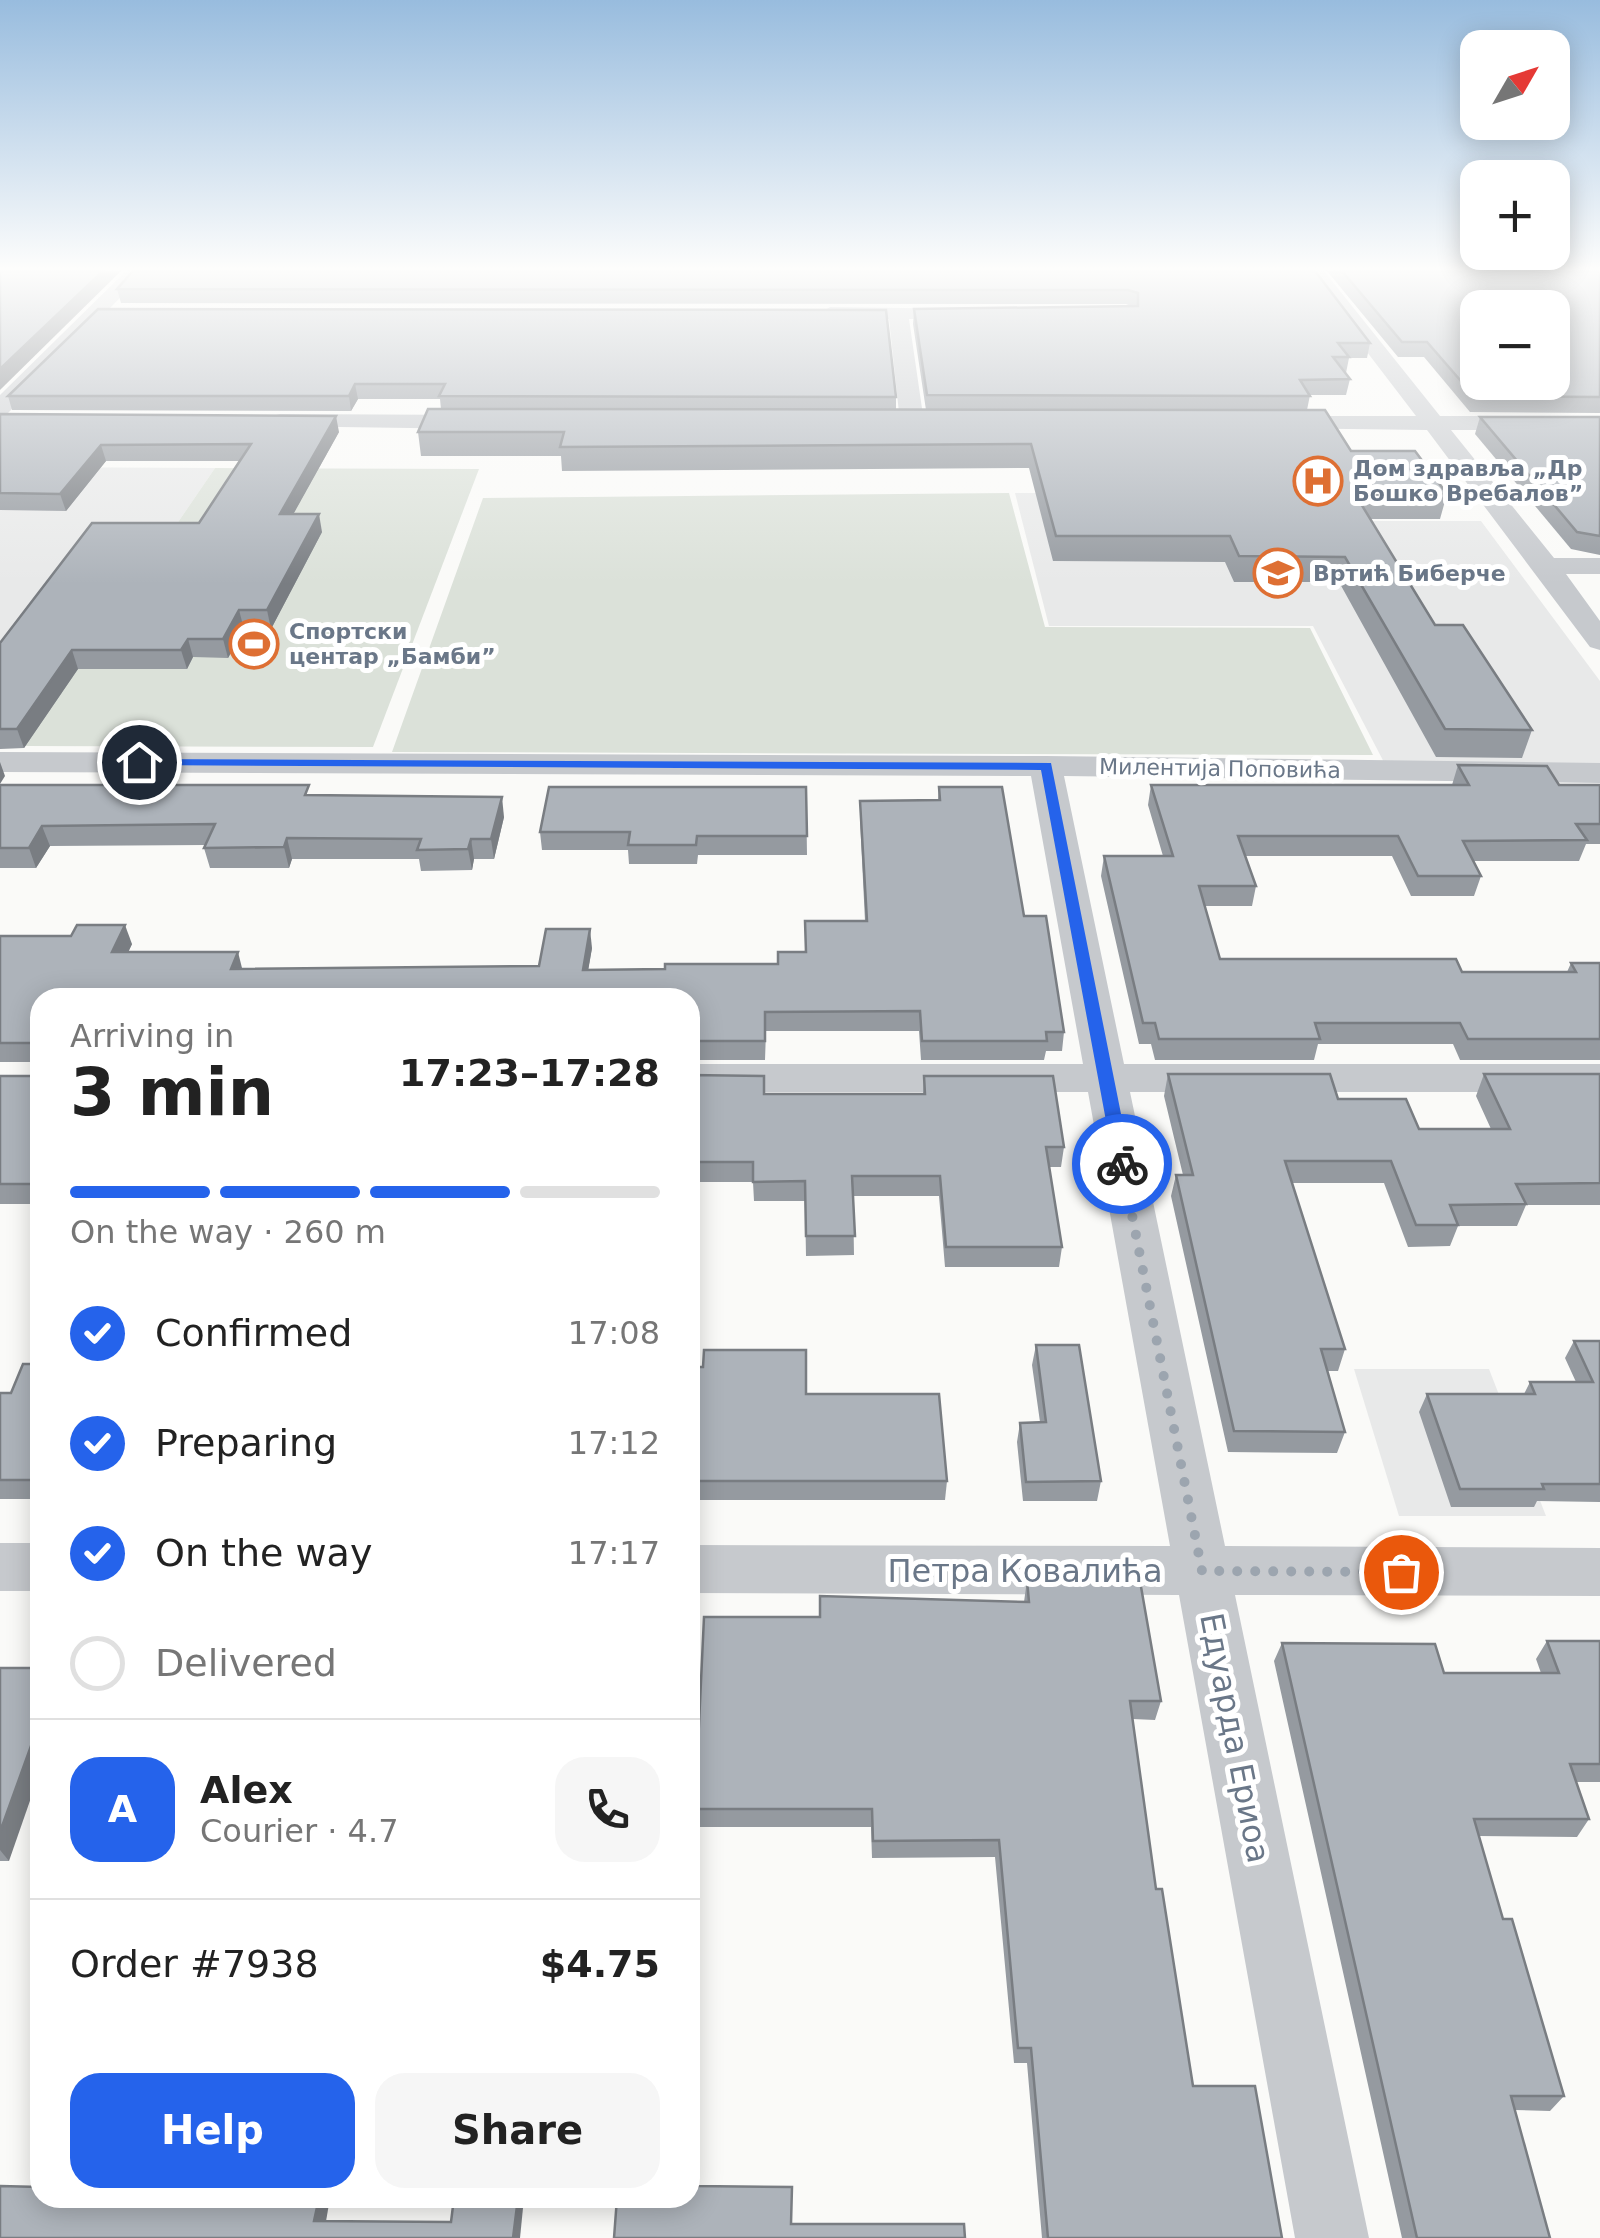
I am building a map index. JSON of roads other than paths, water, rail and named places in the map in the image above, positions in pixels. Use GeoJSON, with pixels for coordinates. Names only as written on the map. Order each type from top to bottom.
{"type":"FeatureCollection","features":[{"type":"Feature","properties":{"kind":"street"},"geometry":{"type":"LineString","coordinates":[[5,417],[40,375]]}},
{"type":"Feature","properties":{"kind":"street"},"geometry":{"type":"LineString","coordinates":[[906,375],[912,422]]}},
{"type":"Feature","properties":{"kind":"street"},"geometry":{"type":"LineString","coordinates":[[1396,375],[1546,566],[1600,642]]}},
{"type":"Feature","properties":{"kind":"street"},"geometry":{"type":"LineString","coordinates":[[261,421],[498,422]]}},
{"type":"Feature","properties":{"kind":"street"},"geometry":{"type":"LineString","coordinates":[[1260,422],[1600,423]]}},
{"type":"Feature","properties":{"kind":"street"},"geometry":{"type":"LineString","coordinates":[[1546,566],[1600,566]]}},
{"type":"Feature","properties":{"kind":"street","name":"Милентија Поповића"},"geometry":{"type":"LineString","coordinates":[[0,762],[1046,766],[1600,773]]}},
{"type":"Feature","properties":{"kind":"street","name":"Едуарда Ериоа"},"geometry":{"type":"LineString","coordinates":[[1046,766],[1332,2238]]}},
{"type":"Feature","properties":{"kind":"street"},"geometry":{"type":"LineString","coordinates":[[700,1078],[1600,1078]]}},
{"type":"Feature","properties":{"kind":"street"},"geometry":{"type":"LineString","coordinates":[[0,1567],[30,1567]]}},
{"type":"Feature","properties":{"kind":"street","name":"Петра Ковалића"},"geometry":{"type":"LineString","coordinates":[[700,1570],[1600,1572]]}},
{"type":"Feature","properties":{"kind":"place","name":"Дом здравља „Др Бошко Вребалов”"},"geometry":{"type":"Point","coordinates":[1318,481]}},
{"type":"Feature","properties":{"kind":"place","name":"Вртић Биберче"},"geometry":{"type":"Point","coordinates":[1278,573]}},
{"type":"Feature","properties":{"kind":"place","name":"Спортски центар „Бамби”"},"geometry":{"type":"Point","coordinates":[254,644]}}]}
